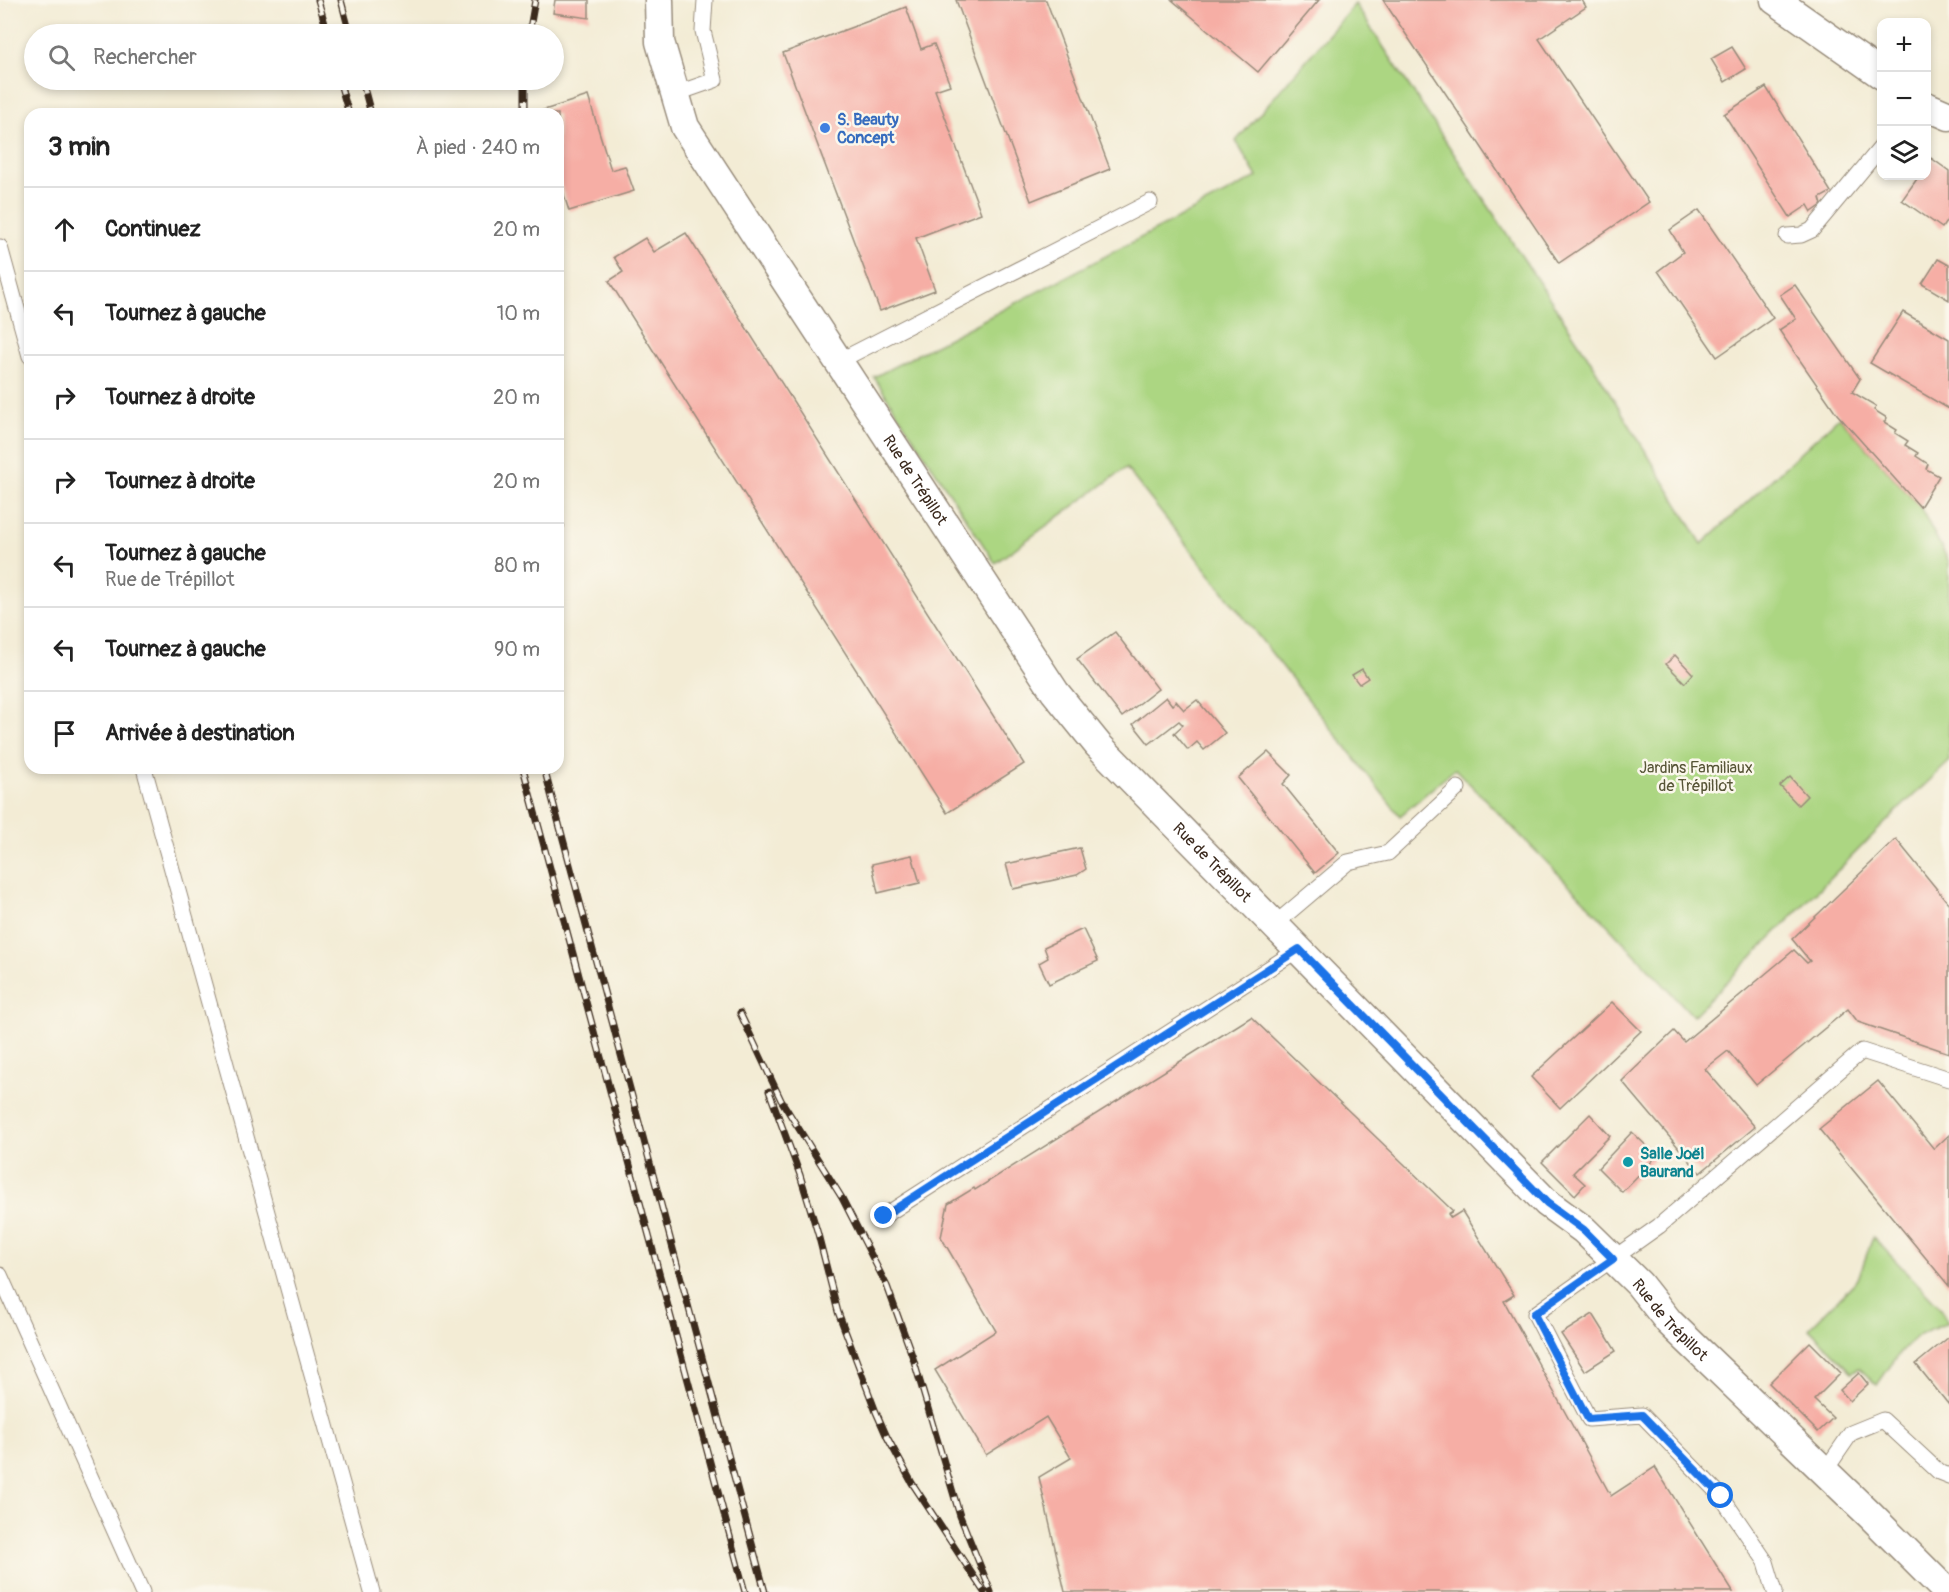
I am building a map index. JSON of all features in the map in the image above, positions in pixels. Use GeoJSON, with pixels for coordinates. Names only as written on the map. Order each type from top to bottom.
{"type":"FeatureCollection","features":[{"type":"Feature","properties":{"kind":"street","name":"Rue de Trépillot"},"geometry":{"type":"LineString","coordinates":[[659,0],[660,42],[685,127],[1055,692],[1098,745],[1547,1203],[1584,1230],[1639,1284],[1669,1322],[1825,1471],[1947,1592]]}},
{"type":"Feature","properties":{"kind":"street"},"geometry":{"type":"LineString","coordinates":[[1775,0],[1877,72]]}},
{"type":"Feature","properties":{"kind":"street"},"geometry":{"type":"LineString","coordinates":[[1931,108],[1949,116]]}},
{"type":"Feature","properties":{"kind":"lane"},"geometry":{"type":"LineString","coordinates":[[675,94],[715,80],[703,31],[705,0]]}},
{"type":"Feature","properties":{"kind":"lane"},"geometry":{"type":"LineString","coordinates":[[1787,236],[1801,235],[1812,230],[1877,151]]}},
{"type":"Feature","properties":{"kind":"lane"},"geometry":{"type":"LineString","coordinates":[[839,361],[1150,202]]}},
{"type":"Feature","properties":{"kind":"lane"},"geometry":{"type":"LineString","coordinates":[[0,247],[24,334]]}},
{"type":"Feature","properties":{"kind":"lane"},"geometry":{"type":"LineString","coordinates":[[146,774],[372,1592]]}},
{"type":"Feature","properties":{"kind":"lane"},"geometry":{"type":"LineString","coordinates":[[1275,924],[1348,862],[1388,853],[1458,788]]}},
{"type":"Feature","properties":{"kind":"lane"},"geometry":{"type":"LineString","coordinates":[[884,1216],[1299,949]]}},
{"type":"Feature","properties":{"kind":"lane"},"geometry":{"type":"LineString","coordinates":[[1775,1592],[1766,1562],[1721,1496],[1642,1415],[1588,1419],[1534,1314],[1659,1226],[1862,1051],[1949,1079]]}},
{"type":"Feature","properties":{"kind":"lane"},"geometry":{"type":"LineString","coordinates":[[0,1275],[142,1592]]}},
{"type":"Feature","properties":{"kind":"lane"},"geometry":{"type":"LineString","coordinates":[[1825,1471],[1851,1433],[1883,1420],[1939,1472],[1949,1476]]}},
{"type":"Feature","properties":{"kind":"green space","name":"Jardins Familiaux de Trépillot"},"geometry":{"type":"Polygon","coordinates":[[[1355,4],[1585,352],[1702,544],[1839,417],[1920,507],[1949,562],[1949,762],[1896,812],[1693,1016],[1587,903],[1455,769],[1400,816],[1126,468],[995,563],[874,377],[1257,177],[1236,141],[1355,4]]]}},
{"type":"Feature","properties":{"kind":"green space"},"geometry":{"type":"Polygon","coordinates":[[[1873,1237],[1937,1304],[1948,1322],[1922,1334],[1908,1344],[1877,1385],[1859,1368],[1852,1372],[1809,1329],[1858,1279],[1873,1237]]]}},
{"type":"Feature","properties":{"kind":"building"},"geometry":{"type":"Polygon","coordinates":[[[555,0],[589,0],[589,18],[553,13],[555,0]]]}},
{"type":"Feature","properties":{"kind":"building"},"geometry":{"type":"Polygon","coordinates":[[[956,0],[1046,0],[1110,169],[1031,201],[956,0]]]}},
{"type":"Feature","properties":{"kind":"building"},"geometry":{"type":"Polygon","coordinates":[[[1172,0],[1319,0],[1258,72],[1172,0]]]}},
{"type":"Feature","properties":{"kind":"building"},"geometry":{"type":"Polygon","coordinates":[[[1383,0],[1582,0],[1586,7],[1539,39],[1649,202],[1559,263],[1383,0]]]}},
{"type":"Feature","properties":{"kind":"building"},"geometry":{"type":"Polygon","coordinates":[[[906,7],[921,49],[934,44],[950,85],[935,90],[981,213],[916,238],[935,290],[880,311],[783,53],[906,7]]]}},
{"type":"Feature","properties":{"kind":"building"},"geometry":{"type":"Polygon","coordinates":[[[1732,47],[1746,69],[1725,82],[1711,59],[1732,47]]]}},
{"type":"Feature","properties":{"kind":"building"},"geometry":{"type":"Polygon","coordinates":[[[1766,87],[1831,192],[1820,198],[1822,205],[1812,212],[1808,205],[1790,217],[1724,114],[1766,87]]]}},
{"type":"Feature","properties":{"kind":"building"},"geometry":{"type":"Polygon","coordinates":[[[588,96],[611,170],[625,166],[634,191],[569,211],[564,195],[564,108],[550,108],[588,96]]]}},
{"type":"Feature","properties":{"kind":"building"},"geometry":{"type":"Polygon","coordinates":[[[1931,158],[1949,171],[1949,217],[1942,228],[1902,200],[1916,180],[1931,180],[1931,158]]]}},
{"type":"Feature","properties":{"kind":"building"},"geometry":{"type":"Polygon","coordinates":[[[1699,210],[1773,318],[1717,357],[1658,271],[1683,252],[1670,230],[1699,210]]]}},
{"type":"Feature","properties":{"kind":"building"},"geometry":{"type":"Polygon","coordinates":[[[686,233],[1024,764],[947,813],[609,281],[623,272],[614,257],[645,238],[654,252],[686,233]]]}},
{"type":"Feature","properties":{"kind":"building"},"geometry":{"type":"Polygon","coordinates":[[[1938,259],[1949,265],[1949,300],[1922,284],[1938,259]]]}},
{"type":"Feature","properties":{"kind":"building"},"geometry":{"type":"Polygon","coordinates":[[[1795,285],[1860,379],[1852,392],[1876,406],[1874,410],[1887,418],[1884,422],[1897,430],[1895,433],[1908,441],[1905,445],[1918,453],[1916,456],[1928,464],[1926,469],[1939,476],[1920,507],[1837,414],[1779,330],[1796,319],[1780,295],[1795,285]]]}},
{"type":"Feature","properties":{"kind":"building"},"geometry":{"type":"Polygon","coordinates":[[[1903,312],[1949,339],[1949,409],[1870,363],[1903,312]]]}},
{"type":"Feature","properties":{"kind":"building"},"geometry":{"type":"Polygon","coordinates":[[[1115,632],[1158,689],[1122,717],[1077,659],[1115,632]]]}},
{"type":"Feature","properties":{"kind":"building"},"geometry":{"type":"Polygon","coordinates":[[[1675,655],[1693,674],[1685,683],[1666,664],[1675,655]]]}},
{"type":"Feature","properties":{"kind":"building"},"geometry":{"type":"Polygon","coordinates":[[[1362,669],[1368,678],[1359,684],[1352,675],[1362,669]]]}},
{"type":"Feature","properties":{"kind":"building"},"geometry":{"type":"Polygon","coordinates":[[[1166,697],[1172,705],[1176,701],[1184,710],[1197,700],[1225,733],[1204,750],[1197,742],[1188,750],[1174,733],[1183,725],[1179,721],[1149,744],[1133,724],[1166,697]]]}},
{"type":"Feature","properties":{"kind":"building"},"geometry":{"type":"Polygon","coordinates":[[[1268,752],[1291,775],[1283,784],[1339,853],[1315,873],[1238,778],[1268,752]]]}},
{"type":"Feature","properties":{"kind":"building"},"geometry":{"type":"Polygon","coordinates":[[[1790,777],[1807,796],[1798,805],[1780,786],[1790,777]]]}},
{"type":"Feature","properties":{"kind":"building"},"geometry":{"type":"Polygon","coordinates":[[[1896,839],[1949,904],[1949,1053],[1858,1022],[1848,1009],[1756,1085],[1728,1051],[1705,1069],[1755,1127],[1700,1173],[1622,1081],[1674,1031],[1684,1042],[1794,950],[1807,963],[1810,961],[1792,939],[1896,839]]]}},
{"type":"Feature","properties":{"kind":"building"},"geometry":{"type":"Polygon","coordinates":[[[1080,848],[1086,869],[1077,875],[1013,889],[1006,864],[1080,848]]]}},
{"type":"Feature","properties":{"kind":"building"},"geometry":{"type":"Polygon","coordinates":[[[912,855],[920,883],[878,893],[872,864],[912,855]]]}},
{"type":"Feature","properties":{"kind":"building"},"geometry":{"type":"Polygon","coordinates":[[[1083,929],[1098,961],[1049,984],[1039,963],[1048,958],[1044,947],[1083,929]]]}},
{"type":"Feature","properties":{"kind":"building"},"geometry":{"type":"Polygon","coordinates":[[[1612,1002],[1641,1031],[1560,1108],[1531,1077],[1612,1002]]]}},
{"type":"Feature","properties":{"kind":"building"},"geometry":{"type":"Polygon","coordinates":[[[1251,1017],[1453,1211],[1448,1214],[1451,1218],[1462,1211],[1514,1295],[1504,1301],[1611,1496],[1655,1467],[1733,1592],[1065,1592],[1039,1477],[1071,1458],[1046,1417],[986,1455],[935,1370],[996,1331],[941,1237],[948,1204],[974,1188],[975,1190],[1251,1017]]]}},
{"type":"Feature","properties":{"kind":"building"},"geometry":{"type":"Polygon","coordinates":[[[1878,1081],[1934,1149],[1949,1135],[1949,1286],[1819,1129],[1878,1081]]]}},
{"type":"Feature","properties":{"kind":"building"},"geometry":{"type":"Polygon","coordinates":[[[1590,1114],[1610,1136],[1573,1173],[1585,1184],[1575,1195],[1542,1162],[1590,1114]]]}},
{"type":"Feature","properties":{"kind":"building","name":"Salle Joël Baurand"},"geometry":{"type":"Polygon","coordinates":[[[1632,1132],[1657,1156],[1622,1192],[1598,1168],[1632,1132]]]}},
{"type":"Feature","properties":{"kind":"building"},"geometry":{"type":"Polygon","coordinates":[[[1593,1314],[1616,1351],[1585,1371],[1561,1334],[1593,1314]]]}},
{"type":"Feature","properties":{"kind":"building"},"geometry":{"type":"Polygon","coordinates":[[[1949,1337],[1949,1405],[1916,1364],[1949,1337]]]}},
{"type":"Feature","properties":{"kind":"building"},"geometry":{"type":"Polygon","coordinates":[[[1810,1342],[1841,1373],[1814,1400],[1833,1418],[1818,1432],[1769,1383],[1810,1342]]]}},
{"type":"Feature","properties":{"kind":"building"},"geometry":{"type":"Polygon","coordinates":[[[1859,1373],[1868,1384],[1850,1401],[1840,1390],[1859,1373]]]}},
{"type":"Feature","properties":{"kind":"railway"},"geometry":{"type":"LineString","coordinates":[[318,0],[325,24]]}},
{"type":"Feature","properties":{"kind":"railway"},"geometry":{"type":"LineString","coordinates":[[341,0],[347,24]]}},
{"type":"Feature","properties":{"kind":"railway"},"geometry":{"type":"LineString","coordinates":[[531,24],[535,0]]}},
{"type":"Feature","properties":{"kind":"railway"},"geometry":{"type":"LineString","coordinates":[[342,90],[347,108]]}},
{"type":"Feature","properties":{"kind":"railway"},"geometry":{"type":"LineString","coordinates":[[365,90],[369,108]]}},
{"type":"Feature","properties":{"kind":"railway"},"geometry":{"type":"LineString","coordinates":[[525,90],[525,108]]}},
{"type":"Feature","properties":{"kind":"railway"},"geometry":{"type":"LineString","coordinates":[[525,774],[745,1592]]}},
{"type":"Feature","properties":{"kind":"railway"},"geometry":{"type":"LineString","coordinates":[[546,774],[765,1592]]}},
{"type":"Feature","properties":{"kind":"railway"},"geometry":{"type":"LineString","coordinates":[[740,1013],[781,1100],[842,1198],[887,1286],[913,1358],[960,1516],[991,1592]]}},
{"type":"Feature","properties":{"kind":"railway"},"geometry":{"type":"LineString","coordinates":[[769,1091],[800,1175],[838,1312],[876,1412],[912,1483],[984,1592]]}},
{"type":"Feature","properties":{"kind":"place","name":"S. Beauty Concept"},"geometry":{"type":"Point","coordinates":[825,128]}},
{"type":"Feature","properties":{"kind":"place","name":"Salle Joël Baurand"},"geometry":{"type":"Point","coordinates":[1628,1162]}},
{"type":"Feature","properties":{"kind":"route"},"geometry":{"type":"LineString","coordinates":[[884,1216],[1299,949],[1547,1203],[1584,1230],[1613,1259],[1534,1314],[1588,1419],[1642,1415],[1721,1496]]}}]}
